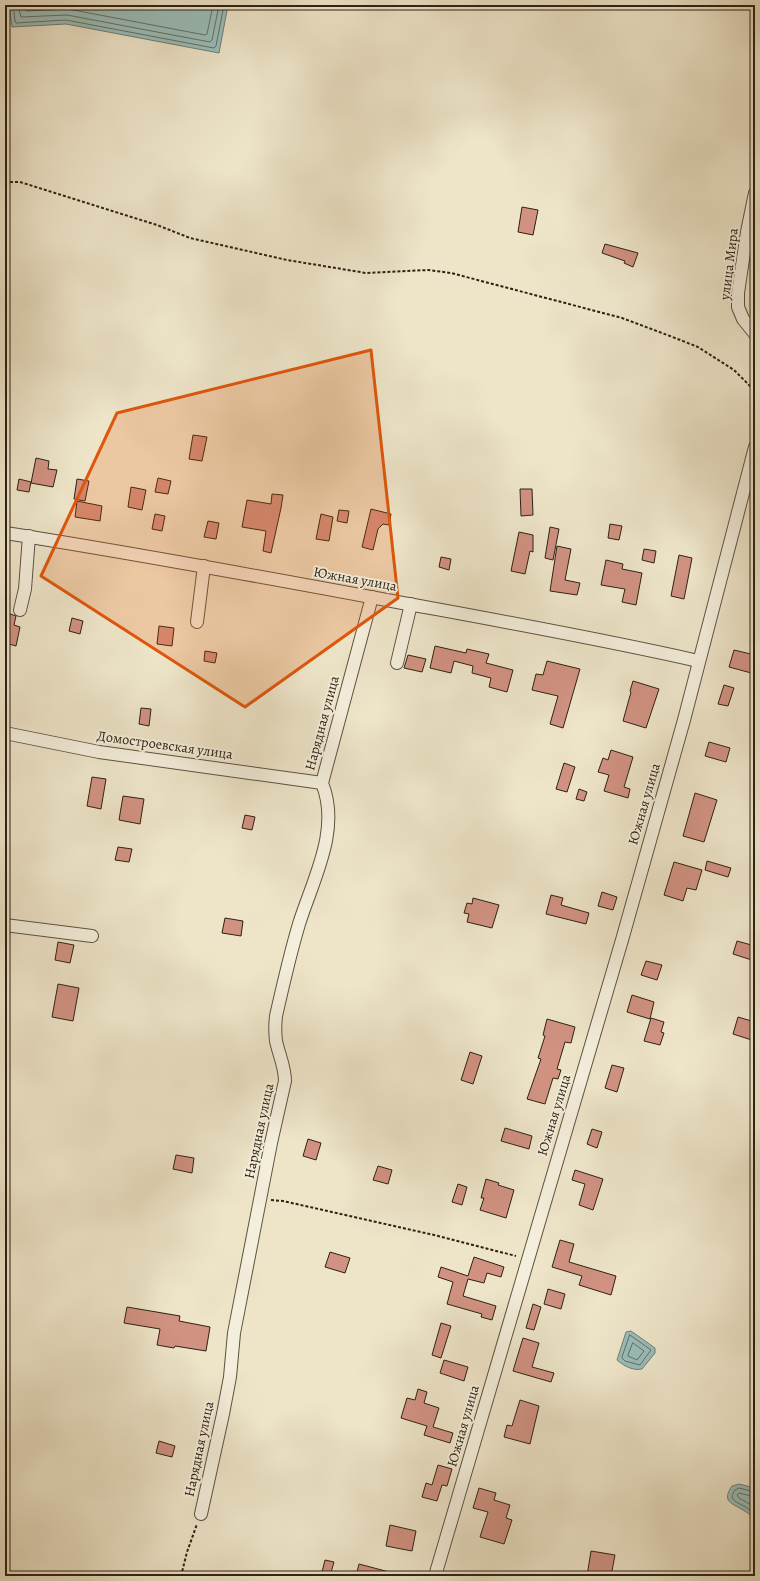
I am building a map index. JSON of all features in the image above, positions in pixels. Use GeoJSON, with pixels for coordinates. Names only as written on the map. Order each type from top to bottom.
{"type":"FeatureCollection","features":[{"type":"Feature","properties":{"kind":"street","name":"улица Мира"},"geometry":{"type":"LineString","coordinates":[[755,193],[738,293],[738,307],[743,319],[755,334]]}},
{"type":"Feature","properties":{"kind":"street","name":"Южная улица"},"geometry":{"type":"LineString","coordinates":[[435,1576],[622,940],[684,720],[698,661],[755,447]]}},
{"type":"Feature","properties":{"kind":"street","name":"Южная улица"},"geometry":{"type":"LineString","coordinates":[[5,533],[204,566],[411,604],[609,641],[698,661]]}},
{"type":"Feature","properties":{"kind":"street"},"geometry":{"type":"LineString","coordinates":[[20,610],[25,589],[28,536]]}},
{"type":"Feature","properties":{"kind":"street"},"geometry":{"type":"LineString","coordinates":[[197,622],[204,566]]}},
{"type":"Feature","properties":{"kind":"street","name":"Нарядная улица"},"geometry":{"type":"LineString","coordinates":[[201,1514],[230,1377],[234,1333],[270,1143],[285,1081],[285,1071],[276,1036],[276,1016],[300,923],[319,870],[328,829],[327,796],[322,783],[372,597]]}},
{"type":"Feature","properties":{"kind":"street"},"geometry":{"type":"LineString","coordinates":[[397,663],[411,604]]}},
{"type":"Feature","properties":{"kind":"street","name":"Домостроевская улица"},"geometry":{"type":"LineString","coordinates":[[6,736],[100,752],[322,783]]}},
{"type":"Feature","properties":{"kind":"street"},"geometry":{"type":"LineString","coordinates":[[5,925],[92,936]]}},
{"type":"Feature","properties":{"kind":"path"},"geometry":{"type":"LineString","coordinates":[[5,182],[20,182],[157,225],[190,238],[287,260],[366,273],[428,270],[451,273],[622,318],[698,347],[734,370],[755,391]]}},
{"type":"Feature","properties":{"kind":"path"},"geometry":{"type":"LineString","coordinates":[[260,1199],[284,1202],[434,1234],[495,1252],[527,1259]]}},
{"type":"Feature","properties":{"kind":"path"},"geometry":{"type":"LineString","coordinates":[[181,1576],[187,1552],[201,1514]]}},
{"type":"Feature","properties":{"kind":"highlighted area"},"geometry":{"type":"Polygon","coordinates":[[[371,350],[398,598],[245,707],[41,576],[117,413],[371,350]]]}},
{"type":"Feature","properties":{"kind":"water"},"geometry":{"type":"Polygon","coordinates":[[[9,5],[228,5],[219,53],[66,24],[12,27],[9,5]]]}},
{"type":"Feature","properties":{"kind":"water"},"geometry":{"type":"Polygon","coordinates":[[[631,1331],[655,1348],[655,1353],[642,1369],[629,1368],[617,1360],[626,1332],[631,1331]]]}},
{"type":"Feature","properties":{"kind":"water"},"geometry":{"type":"Polygon","coordinates":[[[739,1484],[755,1488],[755,1516],[732,1504],[728,1499],[729,1491],[732,1486],[739,1484]]]}},
{"type":"Feature","properties":{"kind":"building"},"geometry":{"type":"Polygon","coordinates":[[[522,207],[538,210],[533,235],[518,232],[522,207]]]}},
{"type":"Feature","properties":{"kind":"building"},"geometry":{"type":"Polygon","coordinates":[[[605,244],[638,253],[633,267],[624,263],[625,261],[602,253],[605,244]]]}},
{"type":"Feature","properties":{"kind":"building"},"geometry":{"type":"Polygon","coordinates":[[[193,435],[207,437],[202,461],[189,459],[193,435]]]}},
{"type":"Feature","properties":{"kind":"building"},"geometry":{"type":"Polygon","coordinates":[[[36,458],[49,461],[48,469],[57,470],[53,487],[31,483],[36,458]]]}},
{"type":"Feature","properties":{"kind":"building"},"geometry":{"type":"Polygon","coordinates":[[[158,478],[171,481],[168,494],[155,492],[158,478]]]}},
{"type":"Feature","properties":{"kind":"building"},"geometry":{"type":"Polygon","coordinates":[[[19,479],[31,482],[29,492],[17,490],[19,479]]]}},
{"type":"Feature","properties":{"kind":"building"},"geometry":{"type":"Polygon","coordinates":[[[77,479],[89,481],[85,501],[74,499],[77,479]]]}},
{"type":"Feature","properties":{"kind":"building"},"geometry":{"type":"Polygon","coordinates":[[[131,487],[146,490],[142,510],[128,507],[131,487]]]}},
{"type":"Feature","properties":{"kind":"building"},"geometry":{"type":"Polygon","coordinates":[[[520,489],[532,489],[533,515],[521,516],[520,489]]]}},
{"type":"Feature","properties":{"kind":"building"},"geometry":{"type":"Polygon","coordinates":[[[272,494],[283,495],[271,553],[263,551],[266,531],[242,527],[247,500],[271,504],[272,494]]]}},
{"type":"Feature","properties":{"kind":"building"},"geometry":{"type":"Polygon","coordinates":[[[77,501],[102,506],[100,521],[75,517],[77,501]]]}},
{"type":"Feature","properties":{"kind":"building"},"geometry":{"type":"Polygon","coordinates":[[[371,509],[391,514],[389,525],[383,524],[378,529],[373,550],[362,547],[371,509]]]}},
{"type":"Feature","properties":{"kind":"building"},"geometry":{"type":"Polygon","coordinates":[[[339,510],[349,511],[347,523],[337,521],[339,510]]]}},
{"type":"Feature","properties":{"kind":"building"},"geometry":{"type":"Polygon","coordinates":[[[155,514],[165,516],[162,531],[152,529],[155,514]]]}},
{"type":"Feature","properties":{"kind":"building"},"geometry":{"type":"Polygon","coordinates":[[[321,514],[333,517],[329,541],[316,539],[321,514]]]}},
{"type":"Feature","properties":{"kind":"building"},"geometry":{"type":"Polygon","coordinates":[[[208,521],[219,523],[216,539],[204,537],[208,521]]]}},
{"type":"Feature","properties":{"kind":"building"},"geometry":{"type":"Polygon","coordinates":[[[610,524],[622,526],[619,540],[608,538],[610,524]]]}},
{"type":"Feature","properties":{"kind":"building"},"geometry":{"type":"Polygon","coordinates":[[[550,527],[559,529],[553,560],[545,558],[550,527]]]}},
{"type":"Feature","properties":{"kind":"building"},"geometry":{"type":"Polygon","coordinates":[[[519,532],[533,535],[533,552],[530,551],[525,574],[511,571],[519,532]]]}},
{"type":"Feature","properties":{"kind":"building"},"geometry":{"type":"Polygon","coordinates":[[[557,546],[571,549],[565,580],[580,583],[577,595],[550,591],[557,546]]]}},
{"type":"Feature","properties":{"kind":"building"},"geometry":{"type":"Polygon","coordinates":[[[644,549],[656,551],[654,563],[642,560],[644,549]]]}},
{"type":"Feature","properties":{"kind":"building"},"geometry":{"type":"Polygon","coordinates":[[[679,555],[692,558],[684,599],[671,596],[679,555]]]}},
{"type":"Feature","properties":{"kind":"building"},"geometry":{"type":"Polygon","coordinates":[[[441,557],[451,559],[449,570],[439,567],[441,557]]]}},
{"type":"Feature","properties":{"kind":"building"},"geometry":{"type":"Polygon","coordinates":[[[606,560],[623,564],[622,569],[642,573],[636,605],[622,602],[625,589],[601,585],[606,560]]]}},
{"type":"Feature","properties":{"kind":"building"},"geometry":{"type":"Polygon","coordinates":[[[5,612],[16,616],[14,625],[20,627],[16,646],[9,644],[8,647],[5,647],[5,612]]]}},
{"type":"Feature","properties":{"kind":"building"},"geometry":{"type":"Polygon","coordinates":[[[72,618],[83,621],[80,634],[69,631],[72,618]]]}},
{"type":"Feature","properties":{"kind":"building"},"geometry":{"type":"Polygon","coordinates":[[[159,626],[174,628],[172,646],[157,644],[159,626]]]}},
{"type":"Feature","properties":{"kind":"building"},"geometry":{"type":"Polygon","coordinates":[[[435,646],[466,653],[467,649],[489,654],[486,663],[513,670],[507,692],[489,687],[491,678],[472,673],[473,666],[454,661],[451,673],[430,668],[435,646]]]}},
{"type":"Feature","properties":{"kind":"building"},"geometry":{"type":"Polygon","coordinates":[[[734,650],[755,655],[755,674],[729,667],[734,650]]]}},
{"type":"Feature","properties":{"kind":"building"},"geometry":{"type":"Polygon","coordinates":[[[205,651],[217,653],[215,663],[204,661],[205,651]]]}},
{"type":"Feature","properties":{"kind":"building"},"geometry":{"type":"Polygon","coordinates":[[[408,655],[426,659],[422,672],[404,668],[408,655]]]}},
{"type":"Feature","properties":{"kind":"building"},"geometry":{"type":"Polygon","coordinates":[[[547,661],[580,669],[563,728],[550,724],[558,696],[532,690],[536,674],[543,675],[547,661]]]}},
{"type":"Feature","properties":{"kind":"building"},"geometry":{"type":"Polygon","coordinates":[[[633,681],[659,689],[646,728],[623,721],[633,681]]]}},
{"type":"Feature","properties":{"kind":"building"},"geometry":{"type":"Polygon","coordinates":[[[724,685],[734,688],[728,706],[718,704],[724,685]]]}},
{"type":"Feature","properties":{"kind":"building"},"geometry":{"type":"Polygon","coordinates":[[[141,708],[151,709],[149,726],[139,724],[141,708]]]}},
{"type":"Feature","properties":{"kind":"building"},"geometry":{"type":"Polygon","coordinates":[[[709,742],[730,748],[726,762],[705,756],[709,742]]]}},
{"type":"Feature","properties":{"kind":"building"},"geometry":{"type":"Polygon","coordinates":[[[611,750],[633,757],[624,787],[630,789],[628,798],[604,791],[609,775],[598,772],[603,758],[608,760],[611,750]]]}},
{"type":"Feature","properties":{"kind":"building"},"geometry":{"type":"Polygon","coordinates":[[[564,763],[575,767],[567,792],[556,789],[564,763]]]}},
{"type":"Feature","properties":{"kind":"building"},"geometry":{"type":"Polygon","coordinates":[[[92,777],[106,779],[101,809],[87,806],[92,777]]]}},
{"type":"Feature","properties":{"kind":"building"},"geometry":{"type":"Polygon","coordinates":[[[579,789],[587,792],[584,801],[576,799],[579,789]]]}},
{"type":"Feature","properties":{"kind":"building"},"geometry":{"type":"Polygon","coordinates":[[[695,793],[717,800],[704,842],[683,836],[695,793]]]}},
{"type":"Feature","properties":{"kind":"building"},"geometry":{"type":"Polygon","coordinates":[[[123,796],[144,799],[140,824],[119,820],[123,796]]]}},
{"type":"Feature","properties":{"kind":"building"},"geometry":{"type":"Polygon","coordinates":[[[245,815],[255,817],[252,830],[242,828],[245,815]]]}},
{"type":"Feature","properties":{"kind":"building"},"geometry":{"type":"Polygon","coordinates":[[[118,847],[132,849],[129,862],[115,860],[118,847]]]}},
{"type":"Feature","properties":{"kind":"building"},"geometry":{"type":"Polygon","coordinates":[[[707,861],[731,868],[728,877],[705,870],[707,861]]]}},
{"type":"Feature","properties":{"kind":"building"},"geometry":{"type":"Polygon","coordinates":[[[674,862],[702,870],[696,890],[687,888],[683,901],[664,895],[674,862]]]}},
{"type":"Feature","properties":{"kind":"building"},"geometry":{"type":"Polygon","coordinates":[[[602,892],[617,897],[613,910],[598,906],[602,892]]]}},
{"type":"Feature","properties":{"kind":"building"},"geometry":{"type":"Polygon","coordinates":[[[551,895],[563,898],[561,905],[589,913],[586,924],[546,914],[551,895]]]}},
{"type":"Feature","properties":{"kind":"building"},"geometry":{"type":"Polygon","coordinates":[[[473,898],[499,905],[492,928],[467,922],[469,914],[464,913],[467,903],[472,904],[473,898]]]}},
{"type":"Feature","properties":{"kind":"building"},"geometry":{"type":"Polygon","coordinates":[[[225,918],[243,921],[241,936],[222,933],[225,918]]]}},
{"type":"Feature","properties":{"kind":"building"},"geometry":{"type":"Polygon","coordinates":[[[737,941],[755,946],[755,961],[733,954],[737,941]]]}},
{"type":"Feature","properties":{"kind":"building"},"geometry":{"type":"Polygon","coordinates":[[[58,942],[74,945],[70,963],[55,960],[58,942]]]}},
{"type":"Feature","properties":{"kind":"building"},"geometry":{"type":"Polygon","coordinates":[[[646,961],[662,965],[657,980],[641,975],[646,961]]]}},
{"type":"Feature","properties":{"kind":"building"},"geometry":{"type":"Polygon","coordinates":[[[58,984],[79,988],[73,1021],[52,1017],[58,984]]]}},
{"type":"Feature","properties":{"kind":"building"},"geometry":{"type":"Polygon","coordinates":[[[632,995],[654,1002],[650,1019],[627,1012],[632,995]]]}},
{"type":"Feature","properties":{"kind":"building"},"geometry":{"type":"Polygon","coordinates":[[[738,1017],[755,1022],[755,1041],[733,1034],[738,1017]]]}},
{"type":"Feature","properties":{"kind":"building"},"geometry":{"type":"Polygon","coordinates":[[[651,1018],[664,1022],[661,1032],[664,1033],[660,1045],[644,1041],[651,1018]]]}},
{"type":"Feature","properties":{"kind":"building"},"geometry":{"type":"Polygon","coordinates":[[[547,1019],[575,1027],[571,1043],[565,1042],[557,1069],[561,1070],[558,1079],[553,1078],[545,1104],[527,1099],[541,1059],[538,1058],[545,1036],[543,1035],[547,1019]]]}},
{"type":"Feature","properties":{"kind":"building"},"geometry":{"type":"Polygon","coordinates":[[[470,1052],[482,1056],[473,1084],[461,1080],[470,1052]]]}},
{"type":"Feature","properties":{"kind":"building"},"geometry":{"type":"Polygon","coordinates":[[[612,1065],[624,1068],[617,1092],[605,1088],[612,1065]]]}},
{"type":"Feature","properties":{"kind":"building"},"geometry":{"type":"Polygon","coordinates":[[[505,1128],[532,1136],[529,1149],[501,1141],[505,1128]]]}},
{"type":"Feature","properties":{"kind":"building"},"geometry":{"type":"Polygon","coordinates":[[[592,1129],[602,1132],[597,1148],[587,1144],[592,1129]]]}},
{"type":"Feature","properties":{"kind":"building"},"geometry":{"type":"Polygon","coordinates":[[[308,1139],[321,1143],[316,1160],[303,1156],[308,1139]]]}},
{"type":"Feature","properties":{"kind":"building"},"geometry":{"type":"Polygon","coordinates":[[[176,1155],[194,1158],[192,1173],[173,1169],[176,1155]]]}},
{"type":"Feature","properties":{"kind":"building"},"geometry":{"type":"Polygon","coordinates":[[[378,1166],[392,1170],[388,1184],[373,1180],[378,1166]]]}},
{"type":"Feature","properties":{"kind":"building"},"geometry":{"type":"Polygon","coordinates":[[[575,1170],[603,1179],[593,1210],[579,1205],[585,1184],[572,1180],[575,1170]]]}},
{"type":"Feature","properties":{"kind":"building"},"geometry":{"type":"Polygon","coordinates":[[[486,1179],[514,1190],[506,1218],[480,1210],[484,1198],[481,1198],[486,1179]]]}},
{"type":"Feature","properties":{"kind":"building"},"geometry":{"type":"Polygon","coordinates":[[[458,1184],[467,1187],[462,1205],[452,1202],[458,1184]]]}},
{"type":"Feature","properties":{"kind":"building"},"geometry":{"type":"Polygon","coordinates":[[[560,1240],[574,1244],[569,1262],[616,1276],[611,1295],[579,1285],[582,1276],[552,1267],[560,1240]]]}},
{"type":"Feature","properties":{"kind":"building"},"geometry":{"type":"Polygon","coordinates":[[[330,1252],[350,1258],[345,1273],[325,1267],[330,1252]]]}},
{"type":"Feature","properties":{"kind":"building"},"geometry":{"type":"Polygon","coordinates":[[[474,1257],[504,1267],[501,1277],[487,1273],[484,1283],[468,1279],[463,1296],[496,1306],[492,1320],[481,1317],[482,1314],[447,1304],[453,1282],[438,1277],[441,1267],[468,1276],[474,1257]]]}},
{"type":"Feature","properties":{"kind":"building"},"geometry":{"type":"Polygon","coordinates":[[[548,1289],[565,1294],[561,1309],[544,1304],[548,1289]]]}},
{"type":"Feature","properties":{"kind":"building"},"geometry":{"type":"Polygon","coordinates":[[[533,1304],[541,1307],[534,1330],[526,1328],[533,1304]]]}},
{"type":"Feature","properties":{"kind":"building"},"geometry":{"type":"Polygon","coordinates":[[[127,1307],[180,1316],[179,1321],[210,1327],[206,1351],[157,1345],[160,1329],[124,1323],[127,1307]]]}},
{"type":"Feature","properties":{"kind":"building"},"geometry":{"type":"Polygon","coordinates":[[[441,1323],[451,1326],[441,1358],[432,1355],[441,1323]]]}},
{"type":"Feature","properties":{"kind":"building"},"geometry":{"type":"Polygon","coordinates":[[[523,1338],[539,1343],[532,1367],[554,1373],[551,1382],[513,1371],[523,1338]]]}},
{"type":"Feature","properties":{"kind":"building"},"geometry":{"type":"Polygon","coordinates":[[[444,1360],[468,1367],[464,1381],[440,1373],[444,1360]]]}},
{"type":"Feature","properties":{"kind":"building"},"geometry":{"type":"Polygon","coordinates":[[[418,1389],[427,1392],[424,1403],[439,1408],[433,1427],[453,1433],[450,1443],[424,1435],[427,1426],[401,1418],[407,1398],[415,1400],[418,1389]]]}},
{"type":"Feature","properties":{"kind":"building"},"geometry":{"type":"Polygon","coordinates":[[[520,1400],[539,1406],[530,1444],[504,1437],[507,1425],[512,1426],[520,1400]]]}},
{"type":"Feature","properties":{"kind":"building"},"geometry":{"type":"Polygon","coordinates":[[[159,1441],[175,1446],[172,1457],[156,1453],[159,1441]]]}},
{"type":"Feature","properties":{"kind":"building"},"geometry":{"type":"Polygon","coordinates":[[[438,1465],[452,1469],[447,1486],[442,1485],[437,1501],[422,1497],[426,1483],[432,1485],[438,1465]]]}},
{"type":"Feature","properties":{"kind":"building"},"geometry":{"type":"Polygon","coordinates":[[[479,1488],[496,1493],[494,1500],[510,1505],[506,1518],[512,1520],[504,1544],[480,1537],[488,1512],[473,1508],[479,1488]]]}},
{"type":"Feature","properties":{"kind":"building"},"geometry":{"type":"Polygon","coordinates":[[[390,1525],[416,1531],[412,1551],[386,1546],[390,1525]]]}},
{"type":"Feature","properties":{"kind":"building"},"geometry":{"type":"Polygon","coordinates":[[[591,1551],[615,1555],[611,1576],[587,1576],[591,1551]]]}},
{"type":"Feature","properties":{"kind":"building"},"geometry":{"type":"Polygon","coordinates":[[[325,1560],[334,1562],[330,1576],[321,1576],[325,1560]]]}},
{"type":"Feature","properties":{"kind":"building"},"geometry":{"type":"Polygon","coordinates":[[[359,1564],[393,1573],[393,1576],[356,1576],[359,1564]]]}}]}
